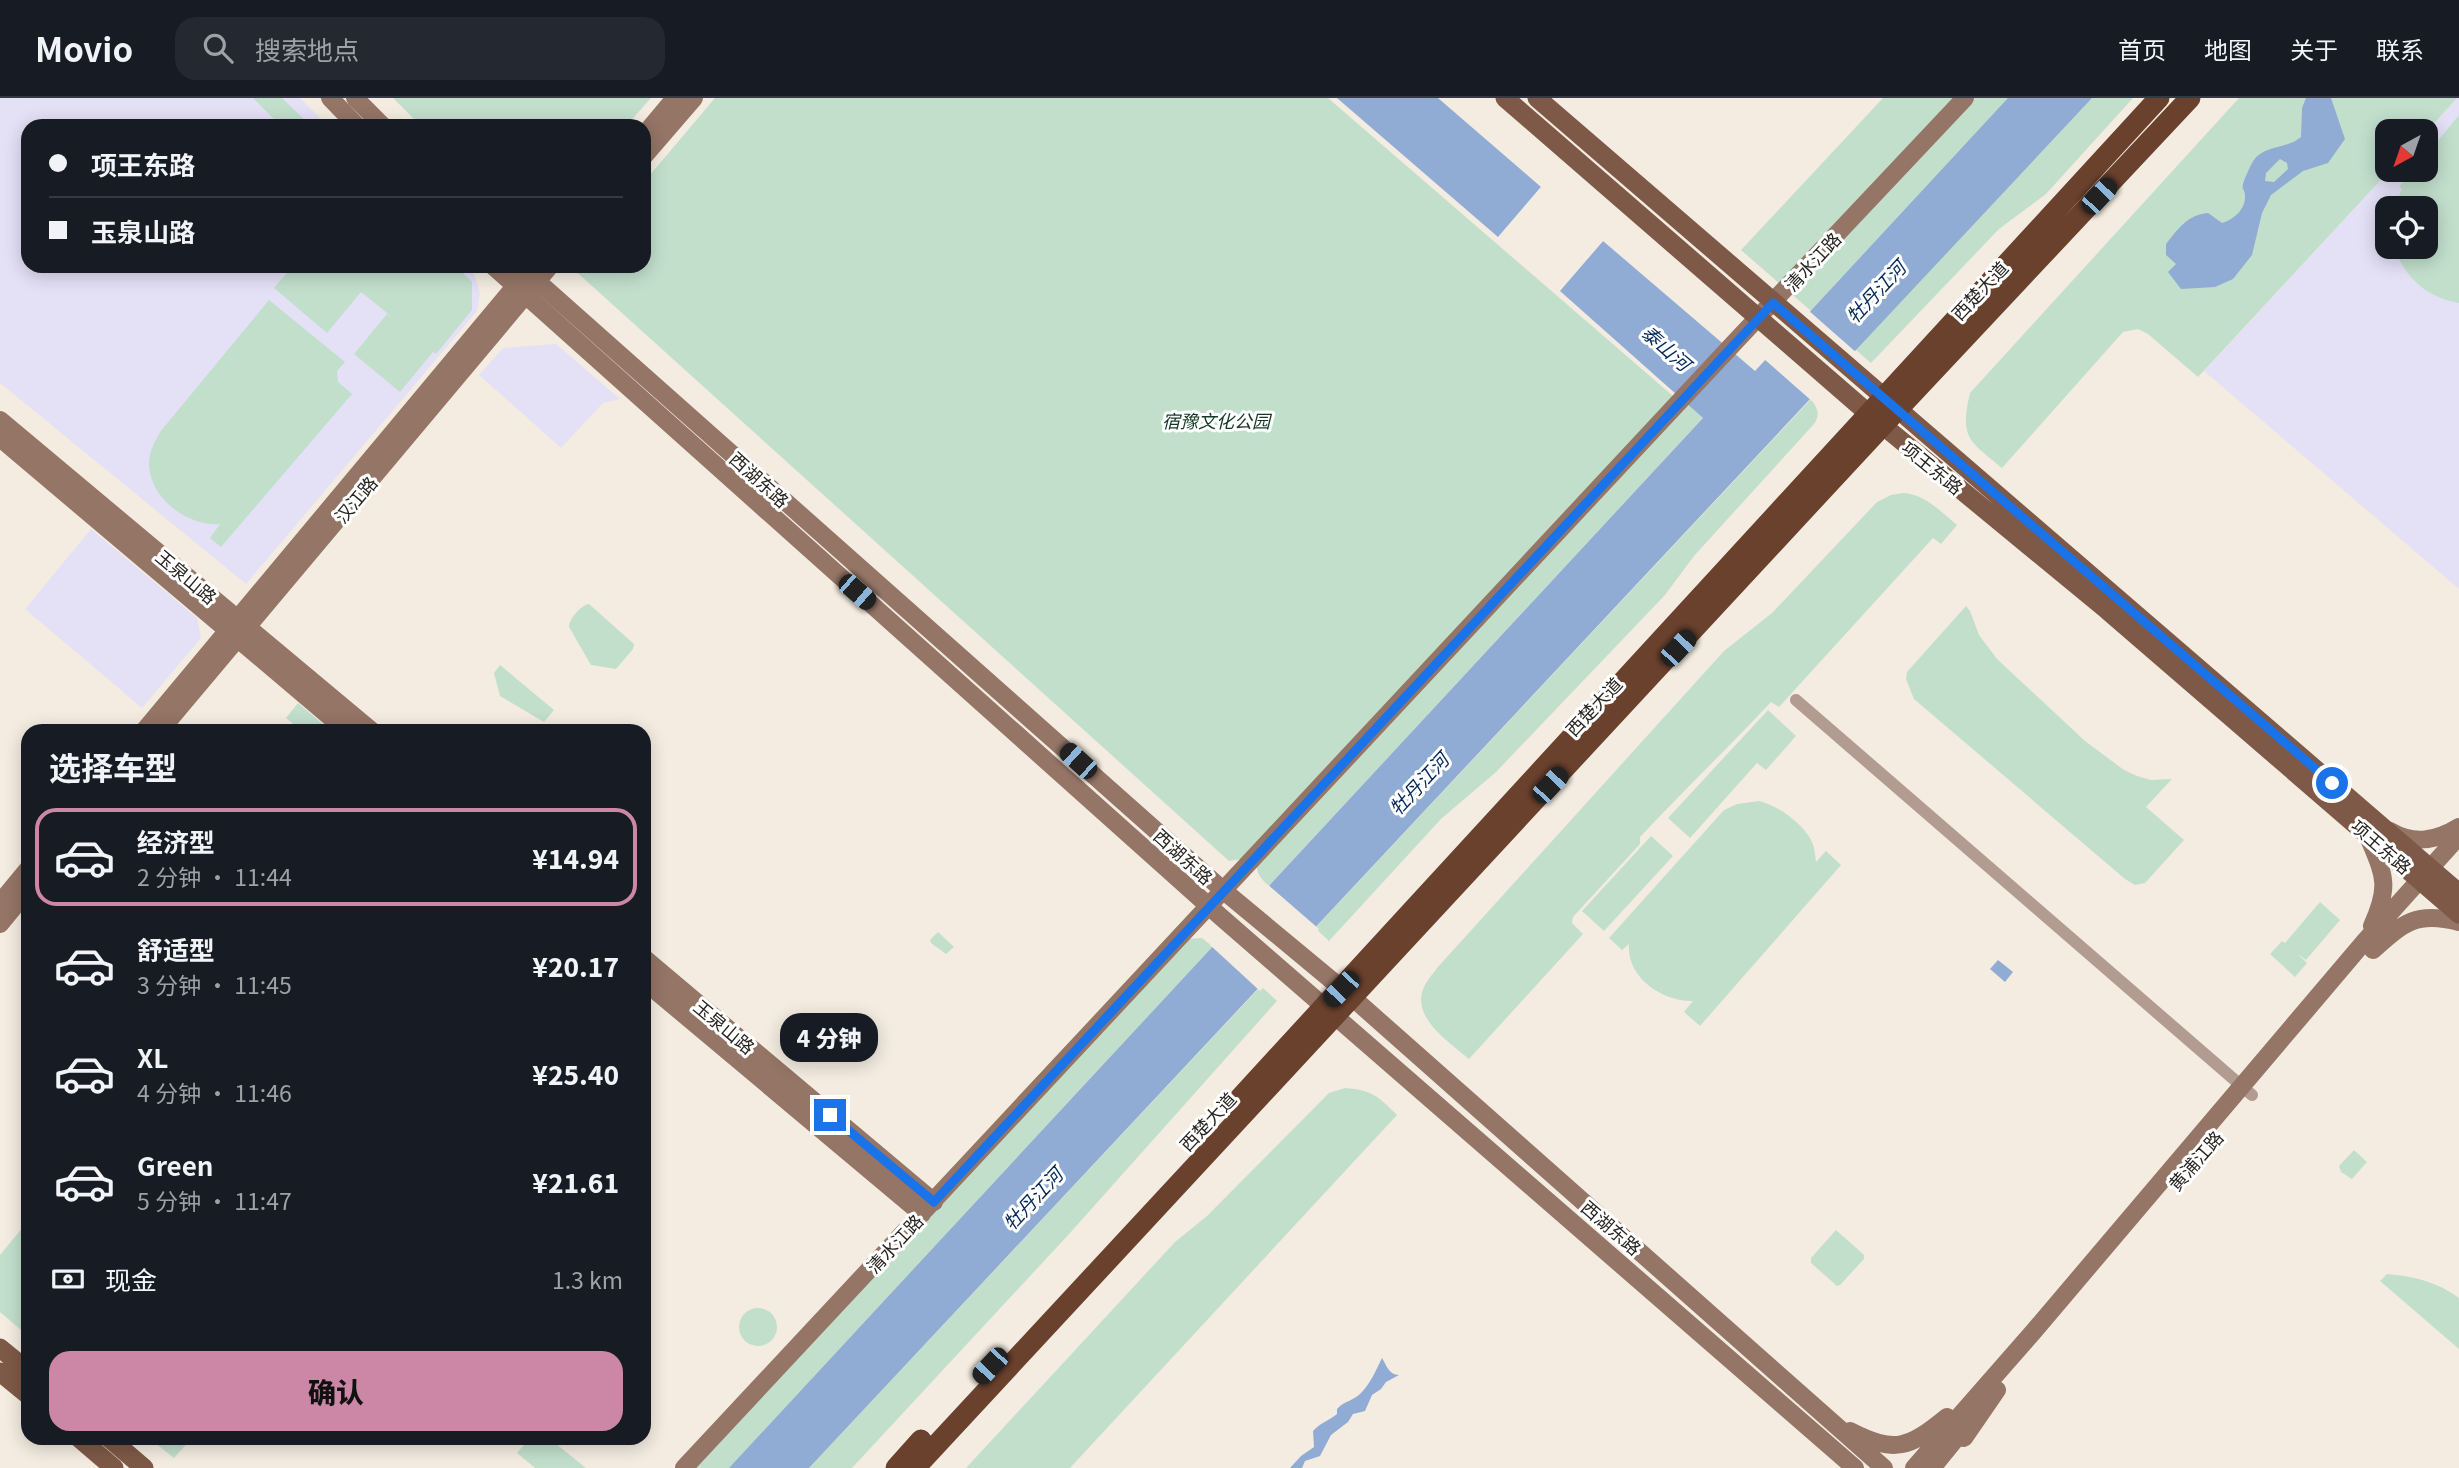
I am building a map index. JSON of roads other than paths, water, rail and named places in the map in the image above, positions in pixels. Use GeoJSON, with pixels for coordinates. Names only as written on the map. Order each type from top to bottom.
{"type":"FeatureCollection","features":[{"type":"Feature","properties":{"kind":"highway","name":"西楚大道"},"geometry":{"type":"LineString","coordinates":[[895,1468],[1347,994],[1883,412],[2159,98]]}},
{"type":"Feature","properties":{"kind":"highway","name":"西楚大道"},"geometry":{"type":"LineString","coordinates":[[1883,412],[2190,98]]}},
{"type":"Feature","properties":{"kind":"highway","name":"西楚大道"},"geometry":{"type":"LineString","coordinates":[[915,1468],[1329,1012]]}},
{"type":"Feature","properties":{"kind":"main road","name":"项王东路"},"geometry":{"type":"LineString","coordinates":[[1505,98],[1847,395],[1883,412],[2107,610],[2373,829],[2430,878],[2459,914]]}},
{"type":"Feature","properties":{"kind":"main road","name":"项王东路"},"geometry":{"type":"LineString","coordinates":[[1537,98],[1863,379],[1883,412]]}},
{"type":"Feature","properties":{"kind":"main road","name":"项王东路"},"geometry":{"type":"LineString","coordinates":[[2430,878],[2459,893]]}},
{"type":"Feature","properties":{"kind":"main road"},"geometry":{"type":"LineString","coordinates":[[0,1348],[21,1365]]}},
{"type":"Feature","properties":{"kind":"main road"},"geometry":{"type":"LineString","coordinates":[[0,1372],[21,1389]]}},
{"type":"Feature","properties":{"kind":"main road"},"geometry":{"type":"LineString","coordinates":[[87,1445],[114,1468]]}},
{"type":"Feature","properties":{"kind":"main road"},"geometry":{"type":"LineString","coordinates":[[116,1445],[144,1468]]}},
{"type":"Feature","properties":{"kind":"street"},"geometry":{"type":"LineString","coordinates":[[330,98],[350,119]]}},
{"type":"Feature","properties":{"kind":"street"},"geometry":{"type":"LineString","coordinates":[[355,98],[376,119]]}},
{"type":"Feature","properties":{"kind":"street"},"geometry":{"type":"LineString","coordinates":[[651,127],[675,98]]}},
{"type":"Feature","properties":{"kind":"street"},"geometry":{"type":"LineString","coordinates":[[651,148],[694,98]]}},
{"type":"Feature","properties":{"kind":"street","name":"清水江路"},"geometry":{"type":"LineString","coordinates":[[684,1468],[928,1208],[1230,896],[1678,402],[1965,98]]}},
{"type":"Feature","properties":{"kind":"street","name":"西湖东路"},"geometry":{"type":"LineString","coordinates":[[501,273],[1215,912],[1855,1468]]}},
{"type":"Feature","properties":{"kind":"street","name":"汉江路"},"geometry":{"type":"LineString","coordinates":[[165,724],[238,629],[520,291],[528,273]]}},
{"type":"Feature","properties":{"kind":"street","name":"西湖东路"},"geometry":{"type":"LineString","coordinates":[[531,273],[1230,896],[1347,994],[1884,1468]]}},
{"type":"Feature","properties":{"kind":"street","name":"玉泉山路"},"geometry":{"type":"LineString","coordinates":[[0,420],[238,629],[339,724]]}},
{"type":"Feature","properties":{"kind":"street","name":"玉泉山路"},"geometry":{"type":"LineString","coordinates":[[0,439],[238,629],[363,724]]}},
{"type":"Feature","properties":{"kind":"street","name":"汉江路"},"geometry":{"type":"LineString","coordinates":[[150,724],[238,629]]}},
{"type":"Feature","properties":{"kind":"street"},"geometry":{"type":"LineString","coordinates":[[1796,700],[2247,1091]]}},
{"type":"Feature","properties":{"kind":"street"},"geometry":{"type":"LineString","coordinates":[[2369,946],[2385,883],[2373,829],[2416,840],[2430,840],[2459,827]]}},
{"type":"Feature","properties":{"kind":"street"},"geometry":{"type":"LineString","coordinates":[[2430,878],[2459,836]]}},
{"type":"Feature","properties":{"kind":"street","name":"黄浦江路"},"geometry":{"type":"LineString","coordinates":[[1932,1468],[1993,1387],[2369,946],[2430,878],[2459,853]]}},
{"type":"Feature","properties":{"kind":"street"},"geometry":{"type":"LineString","coordinates":[[0,903],[21,878]]}},
{"type":"Feature","properties":{"kind":"street"},"geometry":{"type":"LineString","coordinates":[[0,923],[21,898]]}},
{"type":"Feature","properties":{"kind":"street"},"geometry":{"type":"LineString","coordinates":[[2369,946],[2411,920],[2426,917],[2459,922]]}},
{"type":"Feature","properties":{"kind":"street","name":"玉泉山路"},"geometry":{"type":"LineString","coordinates":[[651,964],[928,1208]]}},
{"type":"Feature","properties":{"kind":"street","name":"玉泉山路"},"geometry":{"type":"LineString","coordinates":[[651,987],[928,1208]]}},
{"type":"Feature","properties":{"kind":"street"},"geometry":{"type":"LineString","coordinates":[[1810,1402],[1848,1430],[1877,1443],[1894,1446],[1915,1441],[1993,1387]]}},
{"type":"Feature","properties":{"kind":"street"},"geometry":{"type":"LineString","coordinates":[[1947,1468],[1993,1387]]}},
{"type":"Feature","properties":{"kind":"street","name":"黄浦江路"},"geometry":{"type":"LineString","coordinates":[[1914,1468],[1993,1387]]}},
{"type":"Feature","properties":{"kind":"street"},"geometry":{"type":"LineString","coordinates":[[1798,1419],[1842,1461],[1845,1468]]}},
{"type":"Feature","properties":{"kind":"water"},"geometry":{"type":"Polygon","coordinates":[[[1337,98],[1438,98],[1541,187],[1498,237],[1337,98]]]}},
{"type":"Feature","properties":{"kind":"water"},"geometry":{"type":"Polygon","coordinates":[[[2008,98],[2092,98],[809,1468],[729,1468],[1703,418],[1560,291],[1603,241],[1755,371],[2008,98]]]}},
{"type":"Feature","properties":{"kind":"water"},"geometry":{"type":"Polygon","coordinates":[[[2306,98],[2331,98],[2345,139],[2328,163],[2303,171],[2271,195],[2262,213],[2252,255],[2233,279],[2215,287],[2181,289],[2168,272],[2176,264],[2166,255],[2166,244],[2194,217],[2208,213],[2222,223],[2238,213],[2244,205],[2244,181],[2252,163],[2262,153],[2301,137],[2302,108],[2306,98]],[[2280,159],[2266,173],[2265,181],[2274,182],[2288,169],[2287,163],[2280,159]]]}},
{"type":"Feature","properties":{"kind":"water"},"geometry":{"type":"Polygon","coordinates":[[[1998,960],[2013,972],[2005,982],[1990,969],[1998,960]]]}},
{"type":"Feature","properties":{"kind":"water"},"geometry":{"type":"Polygon","coordinates":[[[1382,1358],[1391,1372],[1399,1375],[1386,1382],[1372,1395],[1365,1411],[1353,1414],[1348,1422],[1331,1435],[1320,1456],[1305,1461],[1302,1468],[1290,1468],[1314,1447],[1313,1431],[1337,1414],[1340,1406],[1365,1389],[1382,1358]]]}},
{"type":"Feature","properties":{"kind":"water label","name":"牡丹江河"},"geometry":{"type":"Point","coordinates":[1875,291]}},
{"type":"Feature","properties":{"kind":"water label","name":"泰山河"},"geometry":{"type":"Point","coordinates":[1667,347]}},
{"type":"Feature","properties":{"kind":"water label","name":"牡丹江河"},"geometry":{"type":"Point","coordinates":[1418,783]}},
{"type":"Feature","properties":{"kind":"water label","name":"牡丹江河"},"geometry":{"type":"Point","coordinates":[1032,1198]}},
{"type":"Feature","properties":{"kind":"park label","name":"宿豫文化公园"},"geometry":{"type":"Point","coordinates":[1216,420]}}]}
